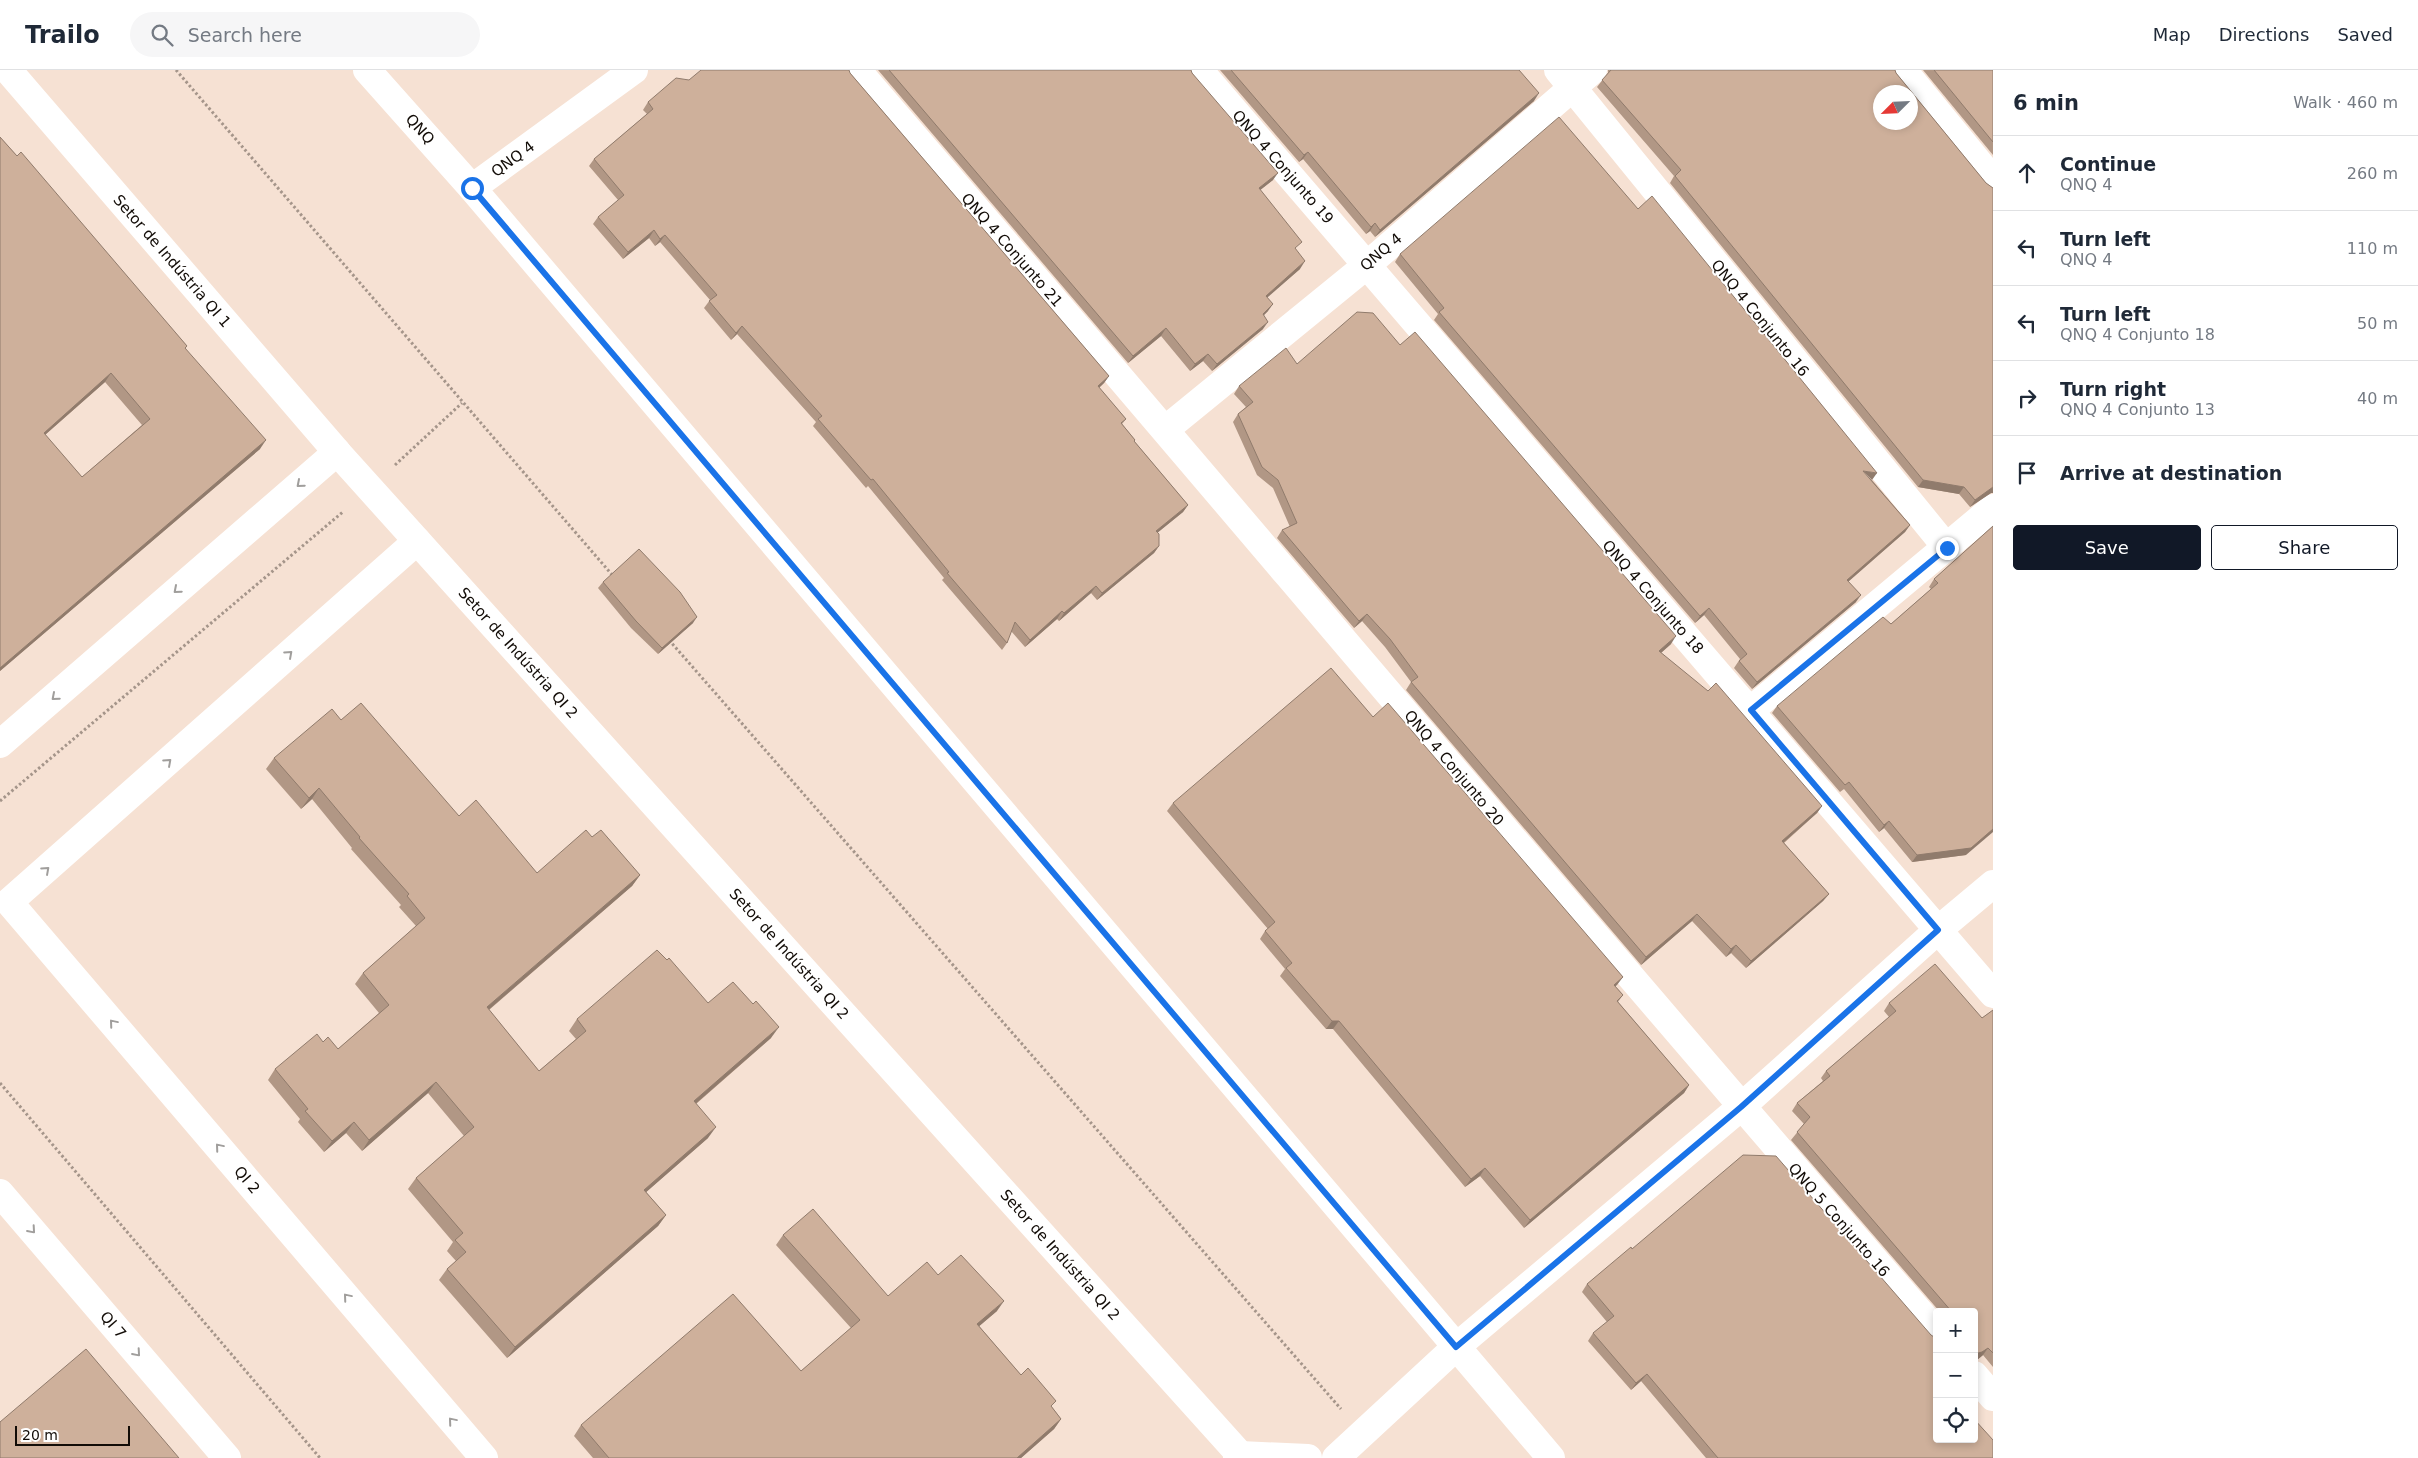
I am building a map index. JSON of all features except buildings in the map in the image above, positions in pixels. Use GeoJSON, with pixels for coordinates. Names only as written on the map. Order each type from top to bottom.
{"type":"FeatureCollection","features":[{"type":"Feature","properties":{"kind":"street","name":"Setor de Indústria QI 1"},"geometry":{"type":"LineString","coordinates":[[8,70],[337,452]]}},
{"type":"Feature","properties":{"kind":"street","name":"QNQ"},"geometry":{"type":"LineString","coordinates":[[367,70],[472,188]]}},
{"type":"Feature","properties":{"kind":"street","name":"QNQ 4"},"geometry":{"type":"LineString","coordinates":[[472,188],[634,70]]}},
{"type":"Feature","properties":{"kind":"street","name":"QNQ 4 Conjunto 21"},"geometry":{"type":"LineString","coordinates":[[857,70],[1166,429]]}},
{"type":"Feature","properties":{"kind":"street","name":"QNQ 4 Conjunto 19"},"geometry":{"type":"LineString","coordinates":[[1199,70],[1367,265]]}},
{"type":"Feature","properties":{"kind":"street"},"geometry":{"type":"LineString","coordinates":[[1903,70],[1993,180]]}},
{"type":"Feature","properties":{"kind":"street","name":"QNQ 4"},"geometry":{"type":"LineString","coordinates":[[1166,429],[1367,265],[1575,76]]}},
{"type":"Feature","properties":{"kind":"street","name":"QNQ 4 Conjunto 16"},"geometry":{"type":"LineString","coordinates":[[1575,76],[1947,548]]}},
{"type":"Feature","properties":{"kind":"street"},"geometry":{"type":"LineString","coordinates":[[472,188],[1551,1458]]}},
{"type":"Feature","properties":{"kind":"street","name":"QNQ 4 Conjunto 18"},"geometry":{"type":"LineString","coordinates":[[1367,265],[1993,994]]}},
{"type":"Feature","properties":{"kind":"street","name":"QNQ 4 Conjunto 20"},"geometry":{"type":"LineString","coordinates":[[1166,429],[1741,1107]]}},
{"type":"Feature","properties":{"kind":"street","name":"Setor de Indústria QI 2"},"geometry":{"type":"LineString","coordinates":[[337,452],[1240,1457]]}},
{"type":"Feature","properties":{"kind":"street"},"geometry":{"type":"LineString","coordinates":[[0,744],[337,452]]}},
{"type":"Feature","properties":{"kind":"street"},"geometry":{"type":"LineString","coordinates":[[1751,710],[1993,508]]}},
{"type":"Feature","properties":{"kind":"street"},"geometry":{"type":"LineString","coordinates":[[3,903],[417,541]]}},
{"type":"Feature","properties":{"kind":"street"},"geometry":{"type":"LineString","coordinates":[[1336,1458],[1456,1347],[1741,1107],[1938,930],[1993,884]]}},
{"type":"Feature","properties":{"kind":"street","name":"QI 2"},"geometry":{"type":"LineString","coordinates":[[3,903],[484,1458]]}},
{"type":"Feature","properties":{"kind":"street","name":"QNQ 5 Conjunto 16"},"geometry":{"type":"LineString","coordinates":[[1741,1107],[1933,1327]]}},
{"type":"Feature","properties":{"kind":"street","name":"QI 7"},"geometry":{"type":"LineString","coordinates":[[0,1193],[227,1458]]}},
{"type":"Feature","properties":{"kind":"street"},"geometry":{"type":"LineString","coordinates":[[1978,1380],[1993,1397]]}},
{"type":"Feature","properties":{"kind":"street"},"geometry":{"type":"LineString","coordinates":[[1240,1457],[1308,1458]]}},
{"type":"Feature","properties":{"kind":"path"},"geometry":{"type":"LineString","coordinates":[[176,70],[462,403],[620,583]]}},
{"type":"Feature","properties":{"kind":"path"},"geometry":{"type":"LineString","coordinates":[[0,801],[370,489],[462,403]]}},
{"type":"Feature","properties":{"kind":"path"},"geometry":{"type":"LineString","coordinates":[[666,636],[1363,1433]]}},
{"type":"Feature","properties":{"kind":"path"},"geometry":{"type":"LineString","coordinates":[[0,1083],[320,1458]]}},
{"type":"Feature","properties":{"kind":"route"},"geometry":{"type":"LineString","coordinates":[[472,188],[1456,1347],[1741,1107],[1938,930],[1751,710],[1947,548]]}}]}
